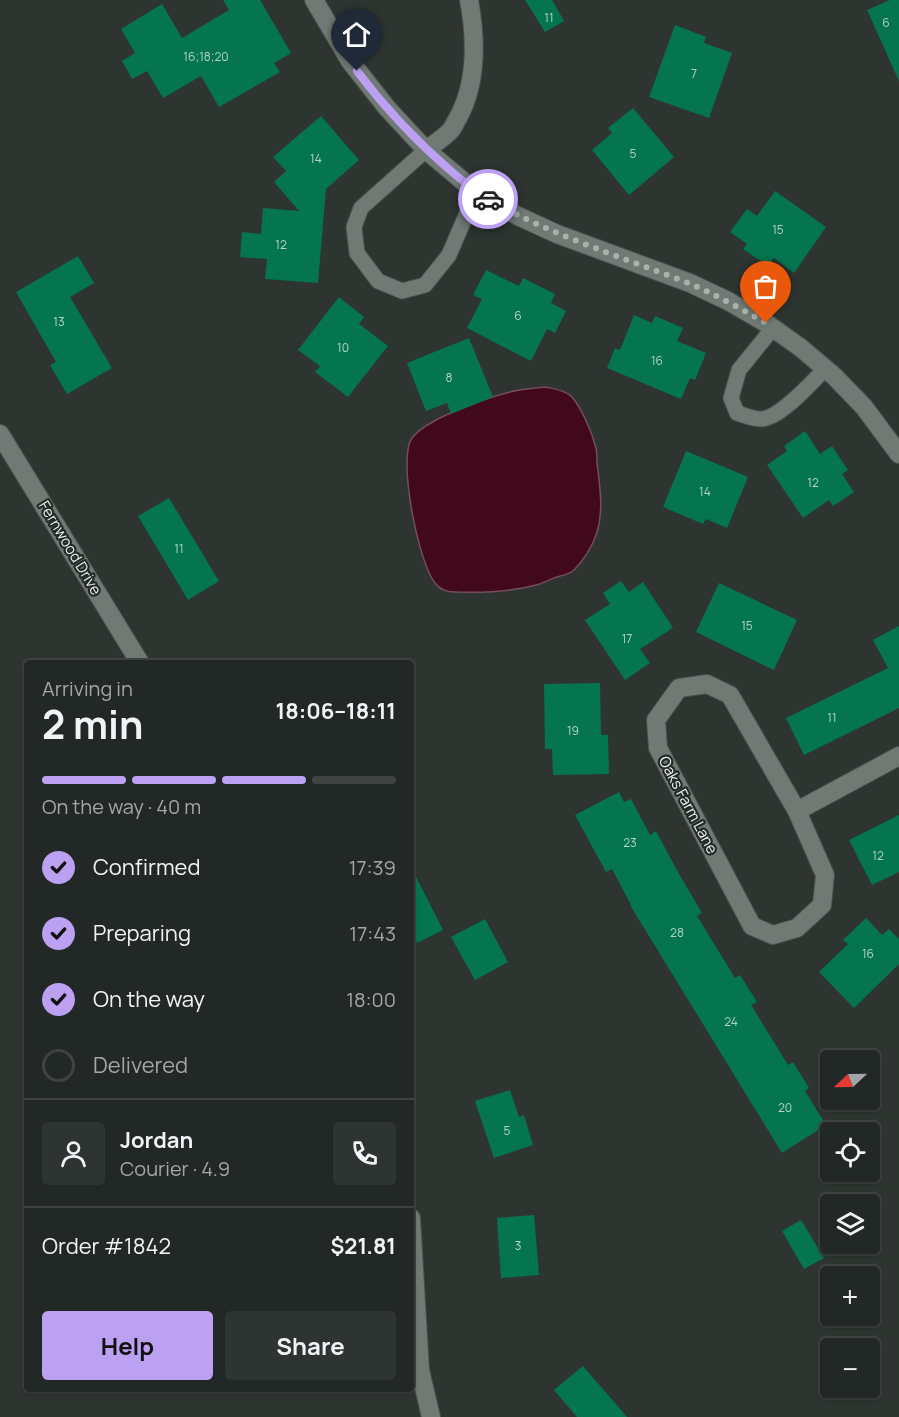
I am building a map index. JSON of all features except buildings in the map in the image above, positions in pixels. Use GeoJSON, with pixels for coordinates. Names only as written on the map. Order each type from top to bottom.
{"type":"FeatureCollection","features":[{"type":"Feature","properties":{"kind":"street"},"geometry":{"type":"LineString","coordinates":[[314,0],[355,68],[387,108],[426,150],[476,192],[518,216],[557,234],[690,283],[773,328],[834,376],[864,407],[899,454]]}},
{"type":"Feature","properties":{"kind":"street"},"geometry":{"type":"LineString","coordinates":[[426,150],[452,129],[463,109],[470,88],[473,56],[469,0]]}},
{"type":"Feature","properties":{"kind":"street","name":"Fernwood Drive"},"geometry":{"type":"LineString","coordinates":[[0,434],[138,660]]}},
{"type":"Feature","properties":{"kind":"street","name":"Oaks Farm Lane"},"geometry":{"type":"LineString","coordinates":[[707,684],[730,695],[797,811],[825,875],[822,905],[797,928],[773,935],[752,926],[658,748],[656,720],[679,688],[707,684]]}},
{"type":"Feature","properties":{"kind":"street"},"geometry":{"type":"LineString","coordinates":[[797,811],[899,756]]}},
{"type":"Feature","properties":{"kind":"street"},"geometry":{"type":"LineString","coordinates":[[414,1269],[420,1370],[431,1417]]}},
{"type":"Feature","properties":{"kind":"lane"},"geometry":{"type":"LineString","coordinates":[[426,150],[362,207],[354,227],[357,253],[378,281],[402,291],[425,285],[449,255],[476,192]]}},
{"type":"Feature","properties":{"kind":"lane"},"geometry":{"type":"LineString","coordinates":[[773,328],[739,370],[731,398],[737,413],[761,420],[775,415],[825,369]]}},
{"type":"Feature","properties":{"kind":"shaded area"},"geometry":{"type":"Polygon","coordinates":[[[546,387],[571,396],[585,419],[596,447],[601,509],[592,544],[584,558],[572,571],[539,584],[486,592],[452,592],[441,589],[429,572],[412,511],[407,466],[408,449],[412,438],[431,423],[475,403],[514,391],[546,387]]]}},
{"type":"Feature","properties":{"kind":"way so far"},"geometry":{"type":"LineString","coordinates":[[488,199],[557,234],[690,283],[766,323]]}},
{"type":"Feature","properties":{"kind":"route"},"geometry":{"type":"LineString","coordinates":[[357,71],[426,150],[476,192],[488,199]]}}]}
